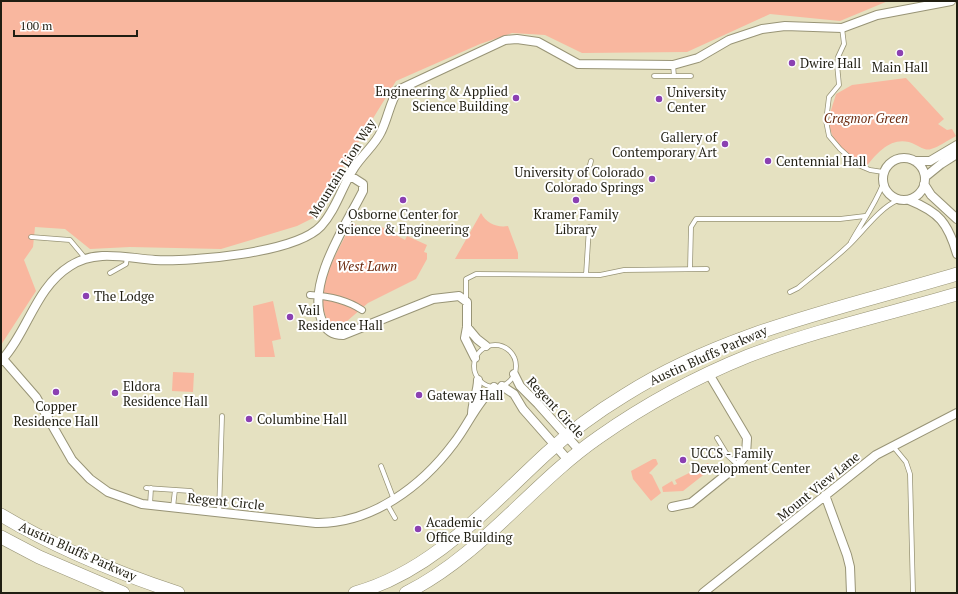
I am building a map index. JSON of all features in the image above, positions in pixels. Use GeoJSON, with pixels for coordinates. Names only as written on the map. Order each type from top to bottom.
{"type":"FeatureCollection","features":[{"type":"Feature","properties":{"kind":"main road","name":"Austin Bluffs Parkway"},"geometry":{"type":"LineString","coordinates":[[355,593],[417,566],[449,544],[556,445],[606,407],[646,382],[745,337],[835,308],[957,274]]}},
{"type":"Feature","properties":{"kind":"main road","name":"Austin Bluffs Parkway"},"geometry":{"type":"LineString","coordinates":[[406,593],[446,570],[467,554],[568,460],[660,398],[748,356],[790,341],[957,294]]}},
{"type":"Feature","properties":{"kind":"main road","name":"Austin Bluffs Parkway"},"geometry":{"type":"LineString","coordinates":[[1,514],[40,536],[87,557],[178,593]]}},
{"type":"Feature","properties":{"kind":"main road","name":"Austin Bluffs Parkway"},"geometry":{"type":"LineString","coordinates":[[1,537],[39,557],[123,593]]}},
{"type":"Feature","properties":{"kind":"street","name":"Mountain Lion Way"},"geometry":{"type":"LineString","coordinates":[[2,360],[53,280],[71,265],[85,258],[110,255],[169,261],[202,260],[234,255],[305,238],[317,230],[325,221],[350,175],[382,131],[398,90],[497,43],[517,39],[538,42],[578,64],[673,65],[698,58],[729,40],[762,30],[785,26],[842,28],[877,15],[950,1]]}},
{"type":"Feature","properties":{"kind":"street"},"geometry":{"type":"LineString","coordinates":[[957,145],[930,161],[915,161],[905,158],[894,160],[883,172],[883,184],[891,196],[898,200],[910,200],[928,208],[940,217],[950,233],[957,254]]}},
{"type":"Feature","properties":{"kind":"street"},"geometry":{"type":"LineString","coordinates":[[910,200],[919,194],[925,181],[941,164],[957,154]]}},
{"type":"Feature","properties":{"kind":"street"},"geometry":{"type":"LineString","coordinates":[[915,161],[922,168],[925,181],[931,195],[957,219]]}},
{"type":"Feature","properties":{"kind":"street"},"geometry":{"type":"LineString","coordinates":[[350,175],[363,184],[363,191],[325,266],[314,295],[322,323],[328,332],[343,335],[433,299],[459,296],[467,302],[467,327],[465,338],[474,358]]}},
{"type":"Feature","properties":{"kind":"street"},"geometry":{"type":"LineString","coordinates":[[314,295],[332,298],[356,306],[362,310]]}},
{"type":"Feature","properties":{"kind":"street"},"geometry":{"type":"LineString","coordinates":[[467,327],[477,339],[486,346]]}},
{"type":"Feature","properties":{"kind":"street","name":"Regent Circle"},"geometry":{"type":"LineString","coordinates":[[2,360],[36,398],[66,451],[84,474],[108,492],[135,502],[150,505],[327,523],[361,515],[390,502],[420,480],[438,462],[462,432],[472,414],[498,386],[514,394],[524,409],[568,460]]}},
{"type":"Feature","properties":{"kind":"street","name":"Regent Circle"},"geometry":{"type":"LineString","coordinates":[[514,374],[520,386],[580,451]]}},
{"type":"Feature","properties":{"kind":"street"},"geometry":{"type":"LineString","coordinates":[[672,507],[691,503],[738,465],[746,455],[747,438],[709,374]]}},
{"type":"Feature","properties":{"kind":"street","name":"Regent Circle"},"geometry":{"type":"LineString","coordinates":[[472,414],[472,404],[478,386],[478,380]]}},
{"type":"Feature","properties":{"kind":"street","name":"Mount View Lane"},"geometry":{"type":"LineString","coordinates":[[703,593],[876,455],[892,445],[957,413]]}},
{"type":"Feature","properties":{"kind":"street"},"geometry":{"type":"LineString","coordinates":[[825,496],[848,555],[851,593]]}},
{"type":"Feature","properties":{"kind":"lane"},"geometry":{"type":"LineString","coordinates":[[842,28],[844,44],[838,57],[837,64],[839,84],[829,96],[826,121],[829,136],[840,149],[858,165],[870,170],[883,172]]}},
{"type":"Feature","properties":{"kind":"lane"},"geometry":{"type":"LineString","coordinates":[[673,65],[674,76]]}},
{"type":"Feature","properties":{"kind":"lane"},"geometry":{"type":"LineString","coordinates":[[654,76],[691,76]]}},
{"type":"Feature","properties":{"kind":"lane"},"geometry":{"type":"LineString","coordinates":[[847,247],[865,216],[876,203],[883,184]]}},
{"type":"Feature","properties":{"kind":"lane"},"geometry":{"type":"LineString","coordinates":[[790,292],[798,288],[847,247],[886,205],[898,200]]}},
{"type":"Feature","properties":{"kind":"lane"},"geometry":{"type":"LineString","coordinates":[[690,269],[691,227],[696,219],[840,219],[865,216]]}},
{"type":"Feature","properties":{"kind":"lane"},"geometry":{"type":"LineString","coordinates":[[586,275],[589,226]]}},
{"type":"Feature","properties":{"kind":"lane"},"geometry":{"type":"LineString","coordinates":[[31,237],[70,240],[85,258]]}},
{"type":"Feature","properties":{"kind":"lane"},"geometry":{"type":"LineString","coordinates":[[110,273],[126,264],[127,257]]}},
{"type":"Feature","properties":{"kind":"lane"},"geometry":{"type":"LineString","coordinates":[[467,302],[466,281],[468,277],[473,274],[600,275],[624,270],[707,269]]}},
{"type":"Feature","properties":{"kind":"lane","name":"Regent Circle"},"geometry":{"type":"LineString","coordinates":[[486,346],[502,345],[511,352],[515,360],[514,374]]}},
{"type":"Feature","properties":{"kind":"lane"},"geometry":{"type":"LineString","coordinates":[[474,358],[481,349],[486,346]]}},
{"type":"Feature","properties":{"kind":"lane","name":"Regent Circle"},"geometry":{"type":"LineString","coordinates":[[474,358],[474,369],[478,380],[486,385],[498,386]]}},
{"type":"Feature","properties":{"kind":"lane"},"geometry":{"type":"LineString","coordinates":[[498,386],[509,381],[514,374]]}},
{"type":"Feature","properties":{"kind":"lane"},"geometry":{"type":"LineString","coordinates":[[219,513],[222,416]]}},
{"type":"Feature","properties":{"kind":"lane"},"geometry":{"type":"LineString","coordinates":[[717,438],[728,456],[738,465]]}},
{"type":"Feature","properties":{"kind":"lane"},"geometry":{"type":"LineString","coordinates":[[892,445],[906,462],[910,474],[913,593]]}},
{"type":"Feature","properties":{"kind":"lane"},"geometry":{"type":"LineString","coordinates":[[381,466],[395,518]]}},
{"type":"Feature","properties":{"kind":"lane"},"geometry":{"type":"LineString","coordinates":[[150,505],[149,488],[191,491]]}},
{"type":"Feature","properties":{"kind":"lane"},"geometry":{"type":"LineString","coordinates":[[173,507],[175,490]]}},
{"type":"Feature","properties":{"kind":"green space"},"geometry":{"type":"Polygon","coordinates":[[[1,1],[888,1],[840,21],[770,14],[687,52],[582,53],[545,35],[512,33],[480,44],[396,81],[340,172],[317,216],[297,226],[221,249],[130,247],[90,249],[65,229],[35,227],[33,247],[24,260],[36,291],[1,345],[1,1]]]}},
{"type":"Feature","properties":{"kind":"green space","name":"Cragmor Green"},"geometry":{"type":"Polygon","coordinates":[[[906,78],[944,119],[938,124],[947,130],[952,129],[956,136],[937,147],[927,150],[908,142],[901,141],[888,145],[877,154],[867,166],[848,154],[837,143],[830,130],[829,119],[836,94],[852,85],[906,78]]]}},
{"type":"Feature","properties":{"kind":"green space"},"geometry":{"type":"Polygon","coordinates":[[[481,213],[486,220],[492,224],[508,226],[518,253],[518,259],[455,259],[481,213]]]}},
{"type":"Feature","properties":{"kind":"green space","name":"West Lawn"},"geometry":{"type":"Polygon","coordinates":[[[352,223],[376,234],[380,226],[405,240],[407,236],[427,245],[424,252],[427,253],[427,259],[416,279],[368,303],[339,328],[328,321],[325,315],[323,308],[323,293],[325,279],[352,223]]]}},
{"type":"Feature","properties":{"kind":"green space"},"geometry":{"type":"Polygon","coordinates":[[[273,301],[281,339],[272,341],[275,357],[255,357],[253,306],[273,301]]]}},
{"type":"Feature","properties":{"kind":"green space"},"geometry":{"type":"Polygon","coordinates":[[[173,372],[194,373],[193,392],[172,391],[173,372]]]}},
{"type":"Feature","properties":{"kind":"green space"},"geometry":{"type":"Polygon","coordinates":[[[653,459],[656,459],[658,464],[649,473],[652,475],[661,493],[651,501],[633,479],[631,471],[653,459]]]}},
{"type":"Feature","properties":{"kind":"green space"},"geometry":{"type":"Polygon","coordinates":[[[708,463],[711,469],[683,491],[663,492],[662,487],[672,481],[674,485],[677,484],[675,480],[695,470],[698,474],[700,472],[698,468],[708,463]]]}},
{"type":"Feature","properties":{"kind":"place","name":"Main Hall"},"geometry":{"type":"Point","coordinates":[900,53]}},
{"type":"Feature","properties":{"kind":"place","name":"Dwire Hall"},"geometry":{"type":"Point","coordinates":[792,63]}},
{"type":"Feature","properties":{"kind":"place","name":"Engineering & Applied Science Building"},"geometry":{"type":"Point","coordinates":[516,98]}},
{"type":"Feature","properties":{"kind":"place","name":"University Center"},"geometry":{"type":"Point","coordinates":[659,99]}},
{"type":"Feature","properties":{"kind":"place","name":"Gallery of Contemporary Art"},"geometry":{"type":"Point","coordinates":[725,144]}},
{"type":"Feature","properties":{"kind":"place","name":"Centennial Hall"},"geometry":{"type":"Point","coordinates":[768,161]}},
{"type":"Feature","properties":{"kind":"place","name":"University of Colorado Colorado Springs"},"geometry":{"type":"Point","coordinates":[652,179]}},
{"type":"Feature","properties":{"kind":"place","name":"Osborne Center for Science & Engineering"},"geometry":{"type":"Point","coordinates":[403,200]}},
{"type":"Feature","properties":{"kind":"place","name":"Kramer Family Library"},"geometry":{"type":"Point","coordinates":[576,200]}},
{"type":"Feature","properties":{"kind":"place","name":"The Lodge"},"geometry":{"type":"Point","coordinates":[86,296]}},
{"type":"Feature","properties":{"kind":"place","name":"Vail Residence Hall"},"geometry":{"type":"Point","coordinates":[290,317]}},
{"type":"Feature","properties":{"kind":"place","name":"Copper Residence Hall"},"geometry":{"type":"Point","coordinates":[56,392]}},
{"type":"Feature","properties":{"kind":"place","name":"Eldora Residence Hall"},"geometry":{"type":"Point","coordinates":[115,393]}},
{"type":"Feature","properties":{"kind":"place","name":"Gateway Hall"},"geometry":{"type":"Point","coordinates":[419,395]}},
{"type":"Feature","properties":{"kind":"place","name":"Columbine Hall"},"geometry":{"type":"Point","coordinates":[249,419]}},
{"type":"Feature","properties":{"kind":"place","name":"UCCS - Family Development Center"},"geometry":{"type":"Point","coordinates":[683,460]}},
{"type":"Feature","properties":{"kind":"place","name":"Academic Office Building"},"geometry":{"type":"Point","coordinates":[418,529]}}]}
